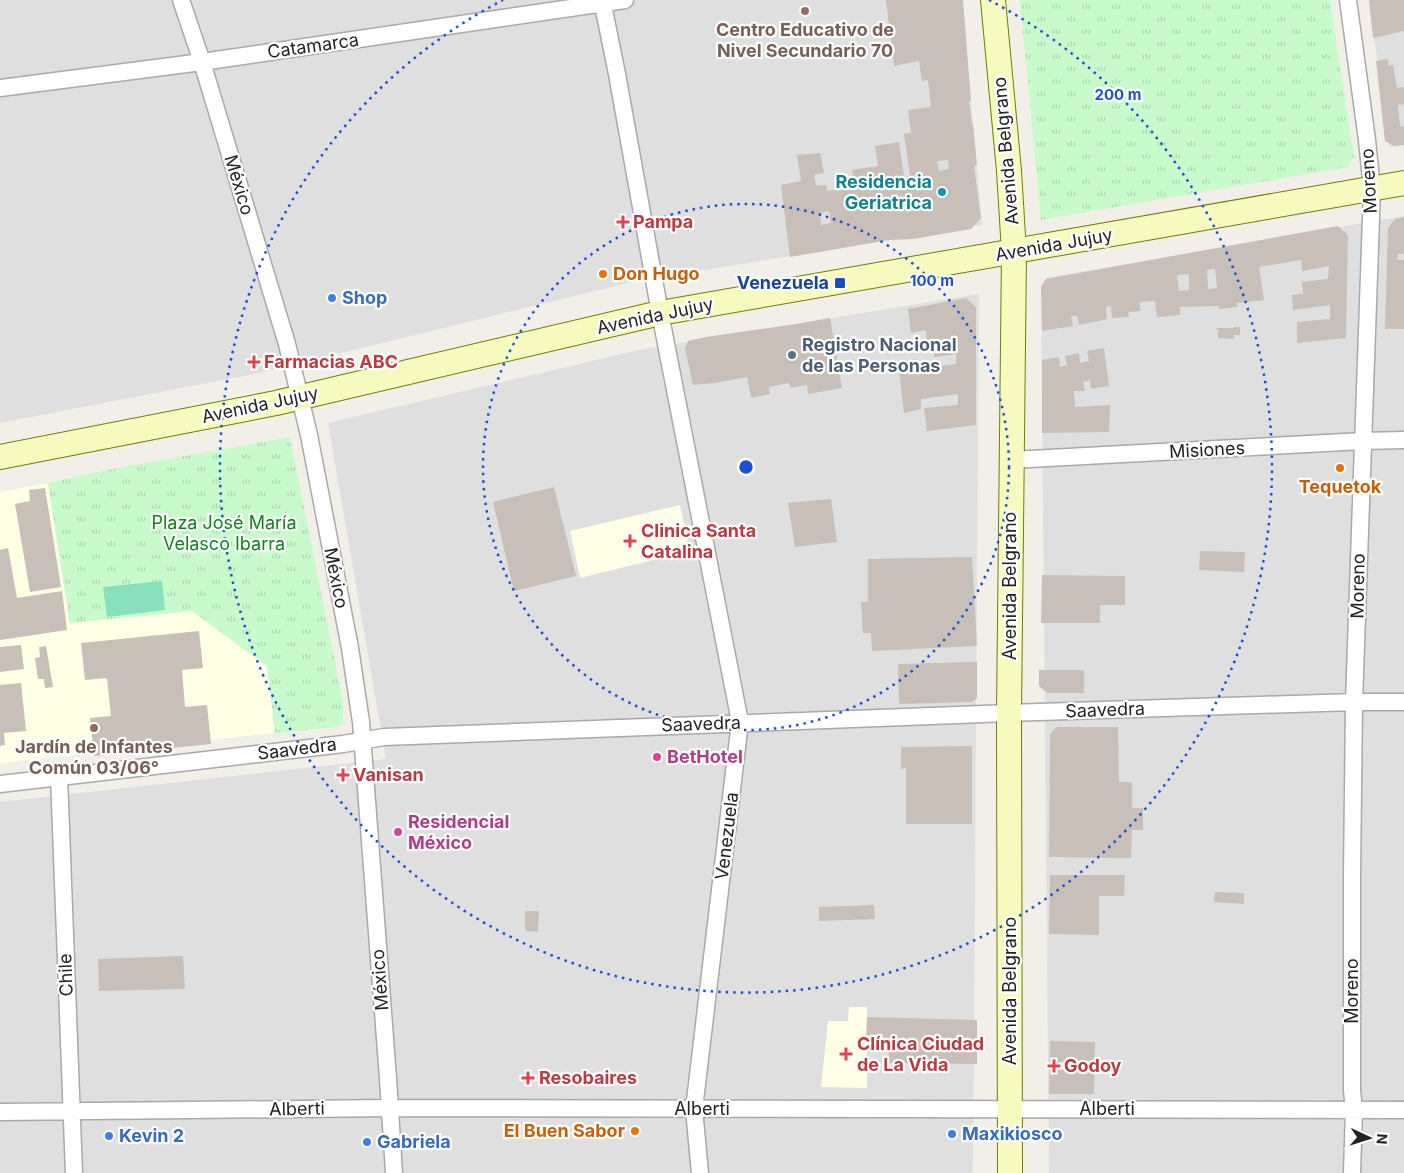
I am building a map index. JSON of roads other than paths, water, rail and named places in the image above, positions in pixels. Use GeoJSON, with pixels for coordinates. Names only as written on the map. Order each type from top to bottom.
{"type":"FeatureCollection","features":[{"type":"Feature","properties":{"kind":"main road","name":"Avenida Belgrano"},"geometry":{"type":"LineString","coordinates":[[994,0],[1014,252],[1009,713],[1010,1173]]}},
{"type":"Feature","properties":{"kind":"main road","name":"Avenida Jujuy"},"geometry":{"type":"LineString","coordinates":[[0,457],[276,403],[660,313],[1404,183]]}},
{"type":"Feature","properties":{"kind":"street","name":"México"},"geometry":{"type":"LineString","coordinates":[[181,0],[202,62],[287,344],[300,397],[350,648],[361,722],[394,1173]]}},
{"type":"Feature","properties":{"kind":"street","name":"Catamarca"},"geometry":{"type":"LineString","coordinates":[[0,88],[202,62],[625,0]]}},
{"type":"Feature","properties":{"kind":"street","name":"Moreno"},"geometry":{"type":"LineString","coordinates":[[1348,0],[1372,189],[1354,702],[1352,878],[1352,1090],[1354,1110],[1352,1173]]}},
{"type":"Feature","properties":{"kind":"street","name":"Venezuela"},"geometry":{"type":"LineString","coordinates":[[602,2],[660,313],[740,722],[694,1109],[700,1173]]}},
{"type":"Feature","properties":{"kind":"street","name":"Misiones"},"geometry":{"type":"LineString","coordinates":[[1011,460],[1404,440]]}},
{"type":"Feature","properties":{"kind":"street","name":"Saavedra"},"geometry":{"type":"LineString","coordinates":[[0,784],[343,744],[384,737],[740,722],[1354,702],[1404,702]]}},
{"type":"Feature","properties":{"kind":"street","name":"Chile"},"geometry":{"type":"LineString","coordinates":[[59,776],[74,1173]]}},
{"type":"Feature","properties":{"kind":"street","name":"Alberti"},"geometry":{"type":"LineString","coordinates":[[0,1112],[390,1108],[1404,1110]]}},
{"type":"Feature","properties":{"kind":"place","name":"Centro Educativo de Nivel Secundario 70"},"geometry":{"type":"Point","coordinates":[805,11]}},
{"type":"Feature","properties":{"kind":"place","name":"Residencia Geriatrica"},"geometry":{"type":"Point","coordinates":[942,192]}},
{"type":"Feature","properties":{"kind":"place","name":"Pampa"},"geometry":{"type":"Point","coordinates":[623,222]}},
{"type":"Feature","properties":{"kind":"place","name":"Don Hugo"},"geometry":{"type":"Point","coordinates":[603,274]}},
{"type":"Feature","properties":{"kind":"place","name":"Venezuela"},"geometry":{"type":"Point","coordinates":[840,283]}},
{"type":"Feature","properties":{"kind":"place","name":"Shop"},"geometry":{"type":"Point","coordinates":[332,298]}},
{"type":"Feature","properties":{"kind":"place","name":"Registro Nacional de las Personas"},"geometry":{"type":"Point","coordinates":[792,355]}},
{"type":"Feature","properties":{"kind":"place","name":"Farmacias ABC"},"geometry":{"type":"Point","coordinates":[254,362]}},
{"type":"Feature","properties":{"kind":"place","name":"Tequetok"},"geometry":{"type":"Point","coordinates":[1340,468]}},
{"type":"Feature","properties":{"kind":"place","name":"Clinica Santa Catalina"},"geometry":{"type":"Point","coordinates":[630,541]}},
{"type":"Feature","properties":{"kind":"place","name":"Jardín de Infantes Común 03/06°"},"geometry":{"type":"Point","coordinates":[94,728]}},
{"type":"Feature","properties":{"kind":"place","name":"BetHotel"},"geometry":{"type":"Point","coordinates":[657,757]}},
{"type":"Feature","properties":{"kind":"place","name":"Vanisan"},"geometry":{"type":"Point","coordinates":[343,775]}},
{"type":"Feature","properties":{"kind":"place","name":"Residencial México"},"geometry":{"type":"Point","coordinates":[398,832]}},
{"type":"Feature","properties":{"kind":"place","name":"Clínica Ciudad de La Vida"},"geometry":{"type":"Point","coordinates":[846,1054]}},
{"type":"Feature","properties":{"kind":"place","name":"Godoy"},"geometry":{"type":"Point","coordinates":[1054,1066]}},
{"type":"Feature","properties":{"kind":"place","name":"Resobaires"},"geometry":{"type":"Point","coordinates":[528,1078]}},
{"type":"Feature","properties":{"kind":"place","name":"El Buen Sabor"},"geometry":{"type":"Point","coordinates":[635,1131]}},
{"type":"Feature","properties":{"kind":"place","name":"Maxikiosco"},"geometry":{"type":"Point","coordinates":[952,1134]}},
{"type":"Feature","properties":{"kind":"place","name":"Kevin 2"},"geometry":{"type":"Point","coordinates":[109,1136]}},
{"type":"Feature","properties":{"kind":"place","name":"Gabriela"},"geometry":{"type":"Point","coordinates":[367,1142]}},
{"type":"Feature","properties":{"kind":"park label","name":"Plaza José María Velasco Ibarra"},"geometry":{"type":"Point","coordinates":[224,533]}}]}
